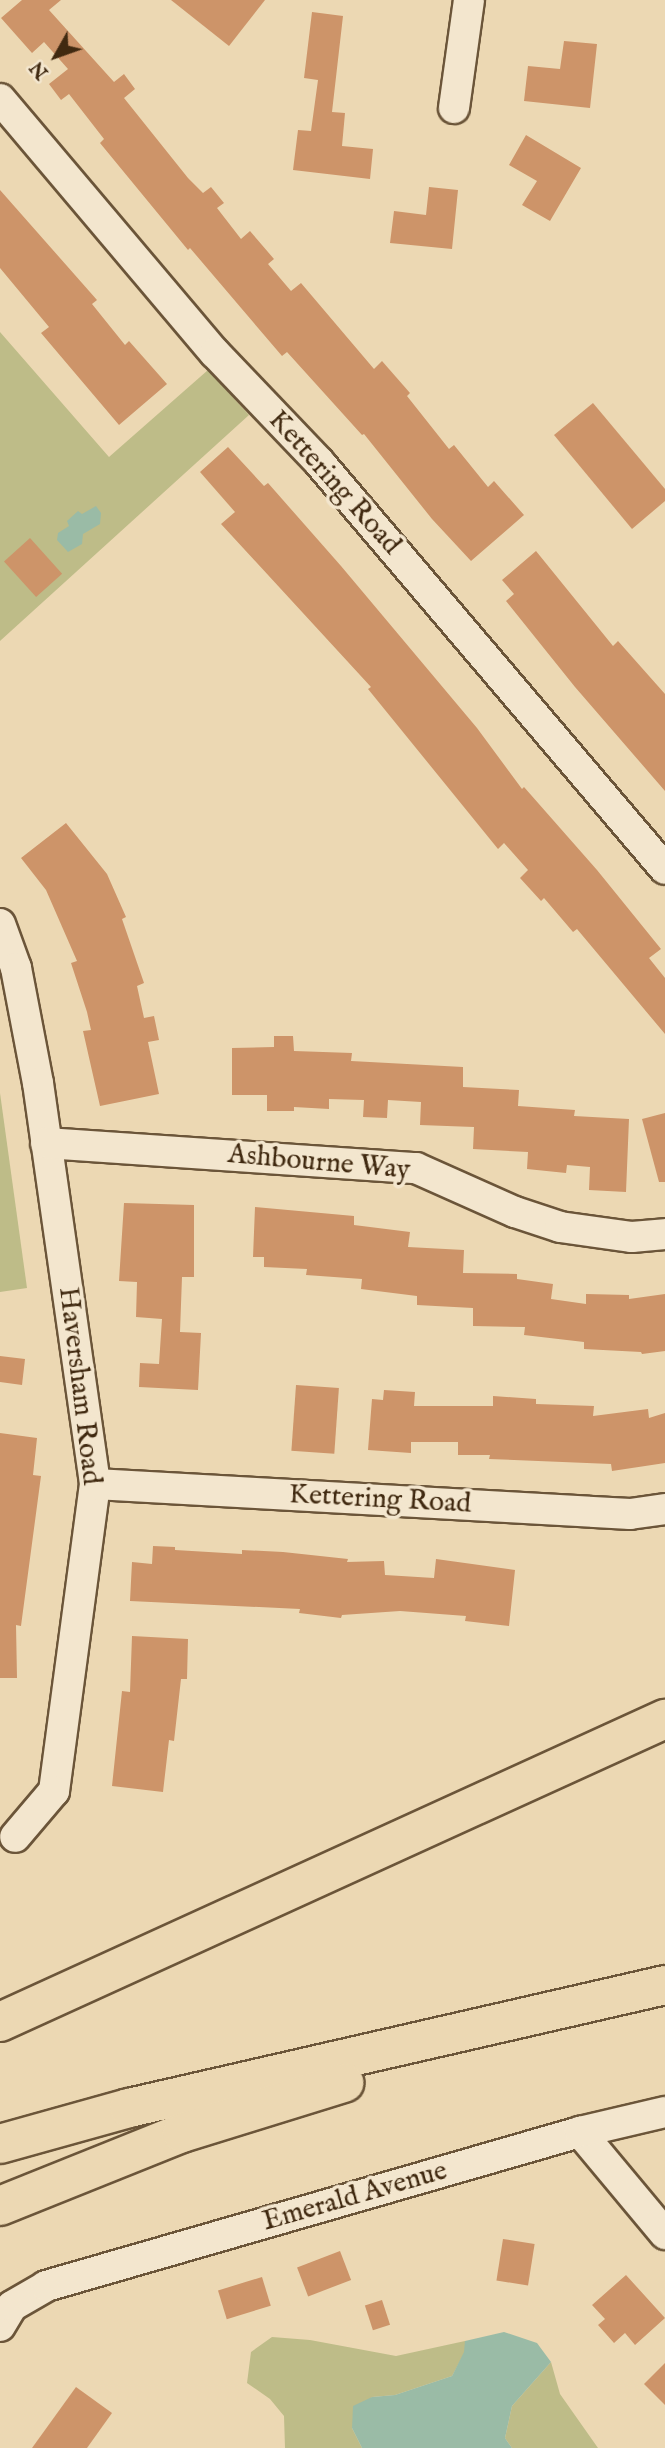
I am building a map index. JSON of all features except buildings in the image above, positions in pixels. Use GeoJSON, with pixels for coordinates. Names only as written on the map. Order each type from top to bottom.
{"type":"FeatureCollection","features":[{"type":"Feature","properties":{"kind":"highway"},"geometry":{"type":"LineString","coordinates":[[0,2022],[665,1719]]}},
{"type":"Feature","properties":{"kind":"highway"},"geometry":{"type":"LineString","coordinates":[[0,2144],[129,2108],[655,1988]]}},
{"type":"Feature","properties":{"kind":"highway"},"geometry":{"type":"LineString","coordinates":[[0,2206],[182,2133],[655,1988]]}},
{"type":"Feature","properties":{"kind":"street"},"geometry":{"type":"LineString","coordinates":[[454,108],[469,0]]}},
{"type":"Feature","properties":{"kind":"street","name":"Kettering Road"},"geometry":{"type":"LineString","coordinates":[[0,99],[215,353],[319,462],[665,869]]}},
{"type":"Feature","properties":{"kind":"street","name":"Haversham Road"},"geometry":{"type":"LineString","coordinates":[[0,924],[16,968],[46,1143],[95,1484],[54,1791],[15,1837]]}},
{"type":"Feature","properties":{"kind":"street","name":"Ashbourne Way"},"geometry":{"type":"LineString","coordinates":[[46,1143],[416,1168],[515,1212],[560,1227],[632,1237],[665,1234]]}},
{"type":"Feature","properties":{"kind":"street","name":"Kettering Road"},"geometry":{"type":"LineString","coordinates":[[95,1484],[630,1514],[665,1509]]}},
{"type":"Feature","properties":{"kind":"street","name":"Emerald Avenue"},"geometry":{"type":"LineString","coordinates":[[0,2326],[12,2306],[46,2286],[580,2132],[665,2112]]}},
{"type":"Feature","properties":{"kind":"street"},"geometry":{"type":"LineString","coordinates":[[580,2132],[665,2234]]}},
{"type":"Feature","properties":{"kind":"shaded area"},"geometry":{"type":"Polygon","coordinates":[[[0,332],[109,457],[208,370],[249,415],[0,641],[0,332]]]}},
{"type":"Feature","properties":{"kind":"shaded area"},"geometry":{"type":"Polygon","coordinates":[[[96,506],[101,513],[100,524],[83,534],[82,544],[68,552],[57,540],[58,533],[69,526],[67,521],[78,511],[82,514],[96,506]]]}},
{"type":"Feature","properties":{"kind":"shaded area"},"geometry":{"type":"Polygon","coordinates":[[[0,1093],[27,1288],[0,1292],[0,1093]]]}},
{"type":"Feature","properties":{"kind":"shaded area"},"geometry":{"type":"Polygon","coordinates":[[[504,2332],[537,2343],[551,2362],[512,2406],[505,2438],[512,2448],[362,2448],[352,2428],[353,2406],[372,2397],[395,2395],[452,2376],[464,2352],[465,2341],[504,2332]]]}},
{"type":"Feature","properties":{"kind":"shaded area"},"geometry":{"type":"Polygon","coordinates":[[[272,2337],[310,2340],[396,2356],[465,2341],[465,2352],[452,2376],[395,2395],[372,2397],[352,2428],[362,2448],[285,2448],[284,2416],[270,2399],[247,2383],[251,2352],[272,2337]]]}},
{"type":"Feature","properties":{"kind":"shaded area"},"geometry":{"type":"Polygon","coordinates":[[[551,2362],[560,2394],[598,2448],[512,2448],[505,2438],[512,2406],[551,2362]]]}}]}
